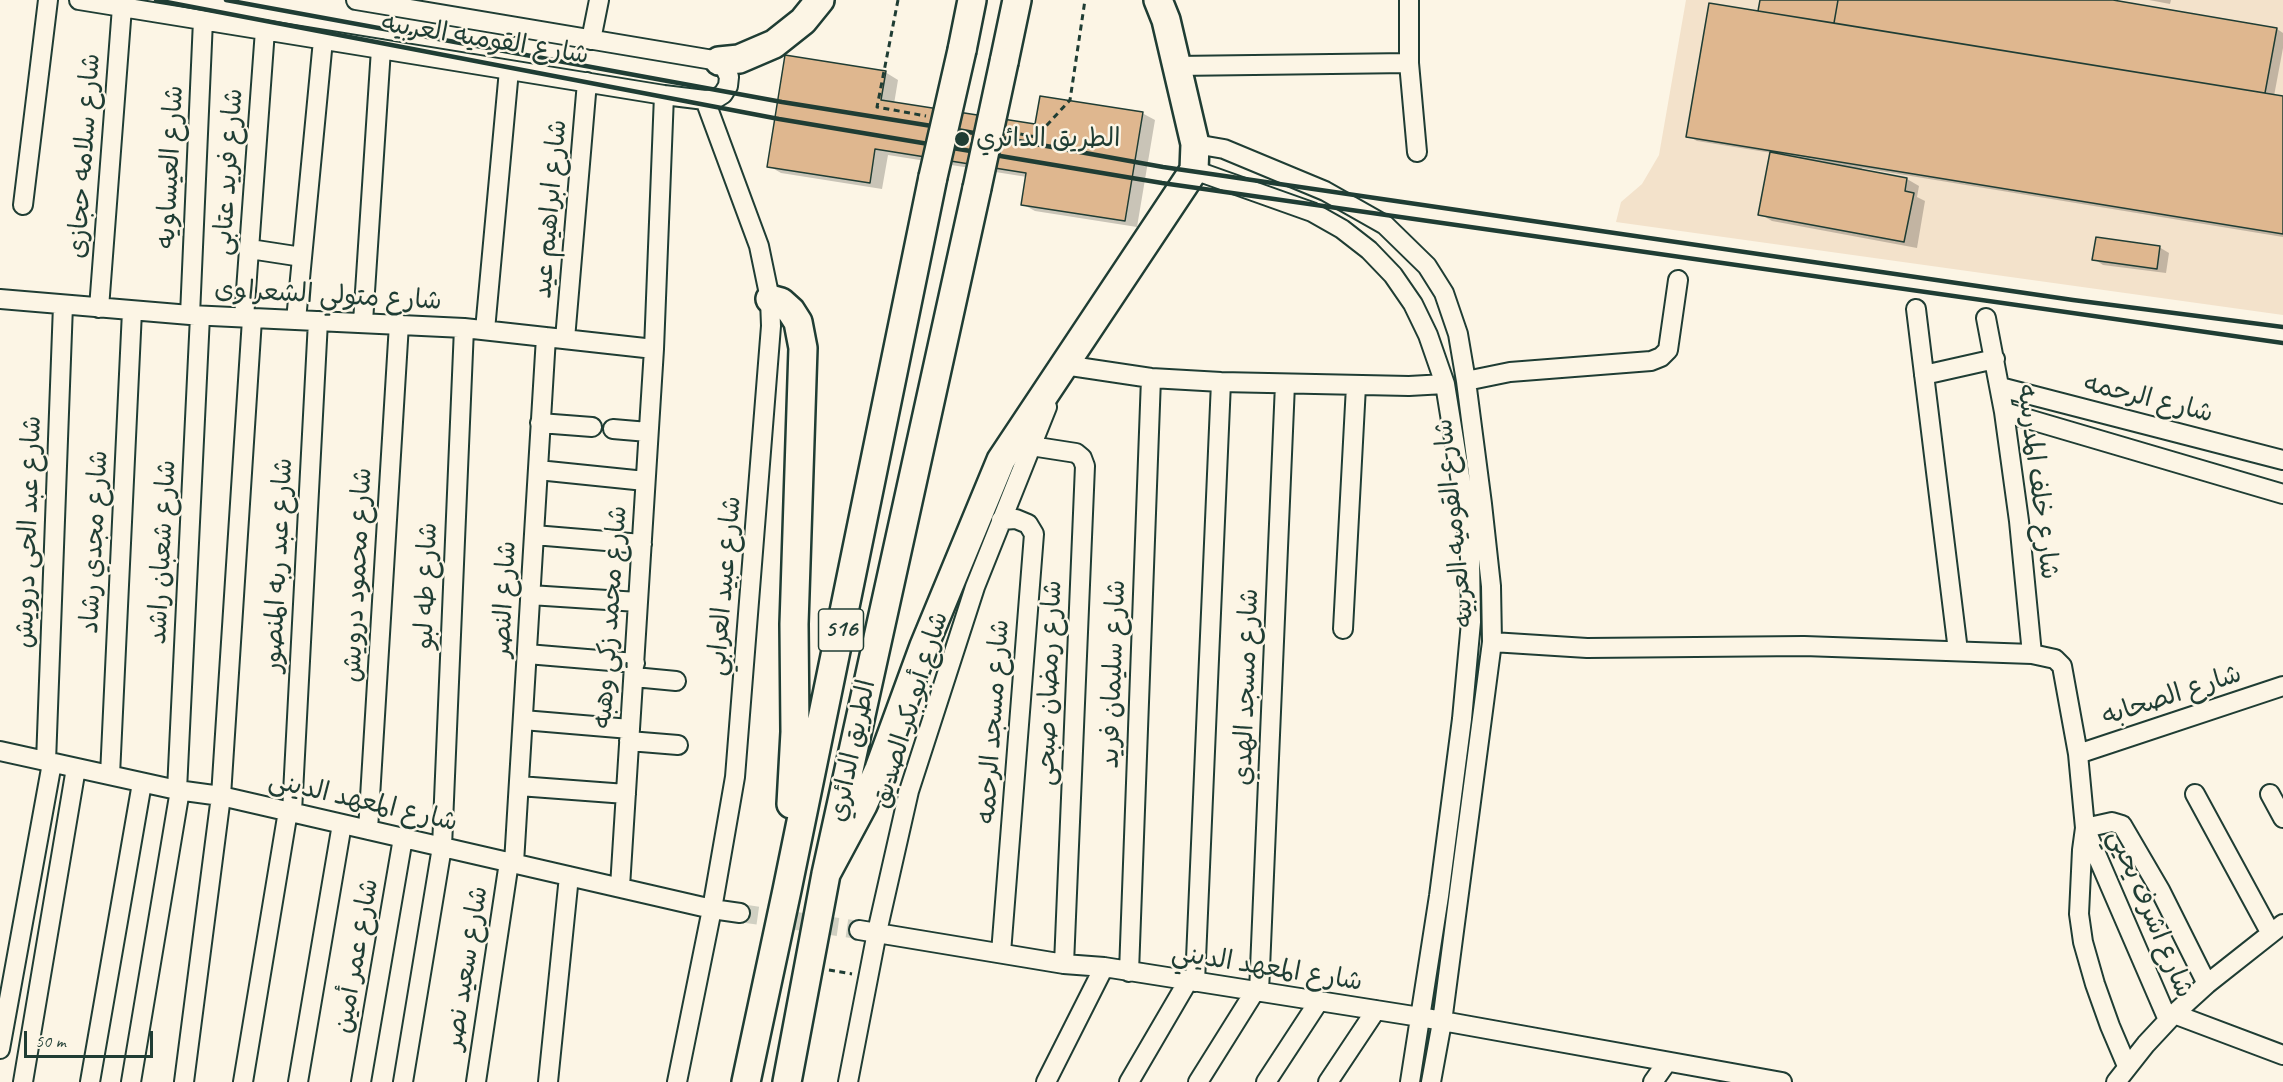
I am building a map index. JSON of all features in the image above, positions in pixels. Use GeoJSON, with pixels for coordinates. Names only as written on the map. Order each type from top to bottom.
{"type":"FeatureCollection","features":[{"type":"Feature","properties":{"kind":"highway"},"geometry":{"type":"LineString","coordinates":[[719,61],[739,59],[774,44],[803,21],[820,0]]}},
{"type":"Feature","properties":{"kind":"highway","name":"الطريق الدائري"},"geometry":{"type":"LineString","coordinates":[[746,1082],[788,890],[933,177],[972,0]]}},
{"type":"Feature","properties":{"kind":"highway","name":"الطريق الدائري"},"geometry":{"type":"LineString","coordinates":[[787,1082],[826,874],[1017,0]]}},
{"type":"Feature","properties":{"kind":"highway"},"geometry":{"type":"LineString","coordinates":[[826,874],[879,769],[924,646],[1001,460],[1064,365],[1194,157],[1164,6]]}},
{"type":"Feature","properties":{"kind":"highway"},"geometry":{"type":"LineString","coordinates":[[770,299],[781,302],[798,322],[803,348],[794,624],[795,732],[788,890]]}},
{"type":"Feature","properties":{"kind":"street"},"geometry":{"type":"LineString","coordinates":[[23,205],[48,0]]}},
{"type":"Feature","properties":{"kind":"street","name":"شارع القوميه العربيه"},"geometry":{"type":"LineString","coordinates":[[79,0],[705,100]]}},
{"type":"Feature","properties":{"kind":"street","name":"شارع القوميه العربيه"},"geometry":{"type":"LineString","coordinates":[[356,0],[399,4],[719,61]]}},
{"type":"Feature","properties":{"kind":"street"},"geometry":{"type":"LineString","coordinates":[[591,40],[599,0]]}},
{"type":"Feature","properties":{"kind":"street"},"geometry":{"type":"LineString","coordinates":[[1409,0],[1409,63],[1417,152]]}},
{"type":"Feature","properties":{"kind":"street","name":"شارع سلامه حجازى"},"geometry":{"type":"LineString","coordinates":[[99,308],[122,7]]}},
{"type":"Feature","properties":{"kind":"street","name":"شارع العيساويه"},"geometry":{"type":"LineString","coordinates":[[195,315],[203,20]]}},
{"type":"Feature","properties":{"kind":"street","name":"شارع فريد عتابى"},"geometry":{"type":"LineString","coordinates":[[184,1082],[221,796],[250,249],[265,30]]}},
{"type":"Feature","properties":{"kind":"street"},"geometry":{"type":"LineString","coordinates":[[296,320],[323,40]]}},
{"type":"Feature","properties":{"kind":"street"},"geometry":{"type":"LineString","coordinates":[[363,322],[381,49]]}},
{"type":"Feature","properties":{"kind":"street"},"geometry":{"type":"LineString","coordinates":[[705,100],[715,99],[723,94],[728,86],[729,76],[719,61]]}},
{"type":"Feature","properties":{"kind":"street"},"geometry":{"type":"LineString","coordinates":[[1176,66],[1409,63]]}},
{"type":"Feature","properties":{"kind":"street"},"geometry":{"type":"LineString","coordinates":[[485,330],[509,70]]}},
{"type":"Feature","properties":{"kind":"street","name":"شارع ابراهيم عيد"},"geometry":{"type":"LineString","coordinates":[[565,339],[587,82]]}},
{"type":"Feature","properties":{"kind":"street","name":"شارع محمد زكي وهبه"},"geometry":{"type":"LineString","coordinates":[[620,887],[654,349],[664,95]]}},
{"type":"Feature","properties":{"kind":"street","name":"شارع عبيد العرابي"},"geometry":{"type":"LineString","coordinates":[[677,1082],[712,909],[735,777],[771,326],[770,299],[759,246],[705,100]]}},
{"type":"Feature","properties":{"kind":"street","name":"شارع القوميه العربيه"},"geometry":{"type":"LineString","coordinates":[[1194,157],[1224,149],[1325,190],[1385,225],[1427,266],[1444,293],[1458,334],[1482,504],[1491,586],[1492,642],[1442,1022],[1431,1082]]}},
{"type":"Feature","properties":{"kind":"street","name":"شارع القوميه العربيه"},"geometry":{"type":"LineString","coordinates":[[1194,157],[1312,212],[1342,229],[1369,250],[1393,275],[1413,304],[1428,335],[1445,384],[1466,518],[1470,558],[1471,622],[1462,719],[1410,1082]]}},
{"type":"Feature","properties":{"kind":"street"},"geometry":{"type":"LineString","coordinates":[[250,249],[302,257]]}},
{"type":"Feature","properties":{"kind":"street"},"geometry":{"type":"LineString","coordinates":[[1466,381],[1510,372],[1651,361],[1661,357],[1668,350],[1678,279]]}},
{"type":"Feature","properties":{"kind":"street","name":"شارع متولي الشعراوى"},"geometry":{"type":"LineString","coordinates":[[0,299],[195,315],[464,328],[654,349]]}},
{"type":"Feature","properties":{"kind":"street","name":"شارع عبد الحى درويش"},"geometry":{"type":"LineString","coordinates":[[0,1049],[49,762],[63,305]]}},
{"type":"Feature","properties":{"kind":"street"},"geometry":{"type":"LineString","coordinates":[[1916,309],[1958,651]]}},
{"type":"Feature","properties":{"kind":"street","name":"شارع مجدي رشاد"},"geometry":{"type":"LineString","coordinates":[[110,775],[132,311]]}},
{"type":"Feature","properties":{"kind":"street","name":"شارع شعبان راشد"},"geometry":{"type":"LineString","coordinates":[[131,1082],[179,790],[195,315]]}},
{"type":"Feature","properties":{"kind":"street","name":"شارع خلف المدرسه"},"geometry":{"type":"LineString","coordinates":[[1986,318],[2000,387],[2019,521],[2032,654]]}},
{"type":"Feature","properties":{"kind":"street","name":"شارع عبد ربه المنصور"},"geometry":{"type":"LineString","coordinates":[[243,1082],[290,812],[318,321]]}},
{"type":"Feature","properties":{"kind":"street","name":"شارع محمود درويش"},"geometry":{"type":"LineString","coordinates":[[368,830],[399,324]]}},
{"type":"Feature","properties":{"kind":"street","name":"شارع طه لبو"},"geometry":{"type":"LineString","coordinates":[[403,1082],[442,847],[464,328]]}},
{"type":"Feature","properties":{"kind":"street","name":"شارع النصر"},"geometry":{"type":"LineString","coordinates":[[511,862],[519,786],[546,337]]}},
{"type":"Feature","properties":{"kind":"street"},"geometry":{"type":"LineString","coordinates":[[1924,375],[1995,359]]}},
{"type":"Feature","properties":{"kind":"street"},"geometry":{"type":"LineString","coordinates":[[1064,365],[1150,378],[1221,382],[1356,386],[1445,384]]}},
{"type":"Feature","properties":{"kind":"street","name":"شارع أبو بكر الصديق"},"geometry":{"type":"LineString","coordinates":[[848,1082],[868,931],[909,791],[975,587],[1064,365]]}},
{"type":"Feature","properties":{"kind":"street","name":"شارع سليمان فريد"},"geometry":{"type":"LineString","coordinates":[[1129,972],[1150,378]]}},
{"type":"Feature","properties":{"kind":"street"},"geometry":{"type":"LineString","coordinates":[[1129,1082],[1191,982],[1221,382]]}},
{"type":"Feature","properties":{"kind":"street","name":"شارع مسجد الهدي"},"geometry":{"type":"LineString","coordinates":[[1257,991],[1286,384]]}},
{"type":"Feature","properties":{"kind":"street"},"geometry":{"type":"LineString","coordinates":[[1343,629],[1356,386]]}},
{"type":"Feature","properties":{"kind":"street","name":"شارع الرحمه"},"geometry":{"type":"LineString","coordinates":[[2000,387],[2283,460]]}},
{"type":"Feature","properties":{"kind":"street"},"geometry":{"type":"LineString","coordinates":[[2004,412],[2283,494]]}},
{"type":"Feature","properties":{"kind":"street"},"geometry":{"type":"LineString","coordinates":[[540,423],[592,427]]}},
{"type":"Feature","properties":{"kind":"street"},"geometry":{"type":"LineString","coordinates":[[614,429],[648,432]]}},
{"type":"Feature","properties":{"kind":"street","name":"شارع رمضان صبحى"},"geometry":{"type":"LineString","coordinates":[[1031,446],[1076,453],[1082,458],[1085,466],[1064,964]]}},
{"type":"Feature","properties":{"kind":"street"},"geometry":{"type":"LineString","coordinates":[[538,470],[645,481]]}},
{"type":"Feature","properties":{"kind":"street","name":"شارع مسجد الرحمه"},"geometry":{"type":"LineString","coordinates":[[1001,520],[1016,519],[1028,524],[1034,534],[1001,953]]}},
{"type":"Feature","properties":{"kind":"street"},"geometry":{"type":"LineString","coordinates":[[534,536],[642,544]]}},
{"type":"Feature","properties":{"kind":"street"},"geometry":{"type":"LineString","coordinates":[[530,595],[638,602]]}},
{"type":"Feature","properties":{"kind":"street"},"geometry":{"type":"LineString","coordinates":[[1492,642],[1587,648],[1804,646],[2032,654],[2055,659],[2062,666],[2078,754],[2085,828],[2079,914],[2083,942],[2095,984],[2127,1066]]}},
{"type":"Feature","properties":{"kind":"street"},"geometry":{"type":"LineString","coordinates":[[527,654],[634,670],[676,681]]}},
{"type":"Feature","properties":{"kind":"street","name":"شارع الصحابه"},"geometry":{"type":"LineString","coordinates":[[2078,754],[2283,686]]}},
{"type":"Feature","properties":{"kind":"street"},"geometry":{"type":"LineString","coordinates":[[523,720],[630,735],[678,745]]}},
{"type":"Feature","properties":{"kind":"street","name":"شارع المعهد الدينى"},"geometry":{"type":"LineString","coordinates":[[0,752],[142,783],[221,796],[712,909]]}},
{"type":"Feature","properties":{"kind":"street"},"geometry":{"type":"LineString","coordinates":[[23,1082],[76,768]]}},
{"type":"Feature","properties":{"kind":"street"},"geometry":{"type":"LineString","coordinates":[[90,1082],[142,783]]}},
{"type":"Feature","properties":{"kind":"street"},"geometry":{"type":"LineString","coordinates":[[519,786],[626,794]]}},
{"type":"Feature","properties":{"kind":"street"},"geometry":{"type":"LineString","coordinates":[[2116,1082],[2127,1066],[2171,1017],[2207,984],[2277,928],[2194,794]]}},
{"type":"Feature","properties":{"kind":"street"},"geometry":{"type":"LineString","coordinates":[[2270,794],[2283,818]]}},
{"type":"Feature","properties":{"kind":"street"},"geometry":{"type":"LineString","coordinates":[[2085,828],[2112,822],[2122,825],[2160,890],[2207,984]]}},
{"type":"Feature","properties":{"kind":"street"},"geometry":{"type":"LineString","coordinates":[[298,1082],[342,824]]}},
{"type":"Feature","properties":{"kind":"street","name":"شارع اشرف يحيي"},"geometry":{"type":"LineString","coordinates":[[2085,828],[2171,1017]]}},
{"type":"Feature","properties":{"kind":"street","name":"شارع عمر أمين"},"geometry":{"type":"LineString","coordinates":[[361,1082],[403,838]]}},
{"type":"Feature","properties":{"kind":"street","name":"شارع سعيد نصر"},"geometry":{"type":"LineString","coordinates":[[476,1082],[511,862]]}},
{"type":"Feature","properties":{"kind":"street"},"geometry":{"type":"LineString","coordinates":[[548,1082],[570,876]]}},
{"type":"Feature","properties":{"kind":"street"},"geometry":{"type":"LineString","coordinates":[[712,909],[740,913]]}},
{"type":"Feature","properties":{"kind":"street","name":"شارع المعهد الديني"},"geometry":{"type":"LineString","coordinates":[[868,931],[1064,964],[1104,968],[1420,1017],[1782,1082]]}},
{"type":"Feature","properties":{"kind":"street"},"geometry":{"type":"LineString","coordinates":[[1046,1082],[1104,968]]}},
{"type":"Feature","properties":{"kind":"street"},"geometry":{"type":"LineString","coordinates":[[1198,1082],[1257,991]]}},
{"type":"Feature","properties":{"kind":"street"},"geometry":{"type":"LineString","coordinates":[[1266,1082],[1319,1001]]}},
{"type":"Feature","properties":{"kind":"street"},"geometry":{"type":"LineString","coordinates":[[1328,1082],[1376,1010]]}},
{"type":"Feature","properties":{"kind":"street"},"geometry":{"type":"LineString","coordinates":[[2171,1017],[2283,1055]]}},
{"type":"Feature","properties":{"kind":"street"},"geometry":{"type":"LineString","coordinates":[[1653,1082],[1667,1062]]}},
{"type":"Feature","properties":{"kind":"path"},"geometry":{"type":"LineString","coordinates":[[886,71],[898,0]]}},
{"type":"Feature","properties":{"kind":"path"},"geometry":{"type":"LineString","coordinates":[[1070,100],[1085,0]]}},
{"type":"Feature","properties":{"kind":"path"},"geometry":{"type":"LineString","coordinates":[[808,967],[863,976]]}},
{"type":"Feature","properties":{"kind":"shaded area"},"geometry":{"type":"Polygon","coordinates":[[[1686,0],[2283,0],[2283,315],[1616,222],[1621,202],[1642,184],[1659,155],[1686,0]]]}},
{"type":"Feature","properties":{"kind":"building"},"geometry":{"type":"Polygon","coordinates":[[[1760,0],[1838,0],[1834,23],[1758,11],[1760,0]]]}},
{"type":"Feature","properties":{"kind":"building"},"geometry":{"type":"Polygon","coordinates":[[[1838,0],[2113,0],[2277,28],[2265,93],[1834,23],[1838,0]]]}},
{"type":"Feature","properties":{"kind":"building"},"geometry":{"type":"Polygon","coordinates":[[[1709,3],[2283,96],[2283,234],[1686,137],[1709,3]]]}},
{"type":"Feature","properties":{"kind":"building"},"geometry":{"type":"Polygon","coordinates":[[[785,55],[886,71],[881,100],[1035,124],[1040,96],[1143,112],[1125,221],[1021,205],[1026,173],[875,149],[870,183],[767,167],[785,55]]]}},
{"type":"Feature","properties":{"kind":"building"},"geometry":{"type":"Polygon","coordinates":[[[1770,152],[1907,178],[1905,191],[1914,193],[1904,242],[1758,215],[1770,152]]]}},
{"type":"Feature","properties":{"kind":"building"},"geometry":{"type":"Polygon","coordinates":[[[2096,237],[2160,246],[2157,269],[2092,260],[2096,237]]]}},
{"type":"Feature","properties":{"kind":"tunnel"},"geometry":{"type":"LineString","coordinates":[[740,913],[859,930]]}},
{"type":"Feature","properties":{"kind":"railway"},"geometry":{"type":"LineString","coordinates":[[156,0],[779,119],[1162,183],[2283,343]]}},
{"type":"Feature","properties":{"kind":"railway"},"geometry":{"type":"LineString","coordinates":[[226,0],[782,102],[963,131],[1163,167],[2073,300],[2283,327]]}},
{"type":"Feature","properties":{"kind":"place","name":"الطريق الدائري"},"geometry":{"type":"Point","coordinates":[962,139]}}]}
